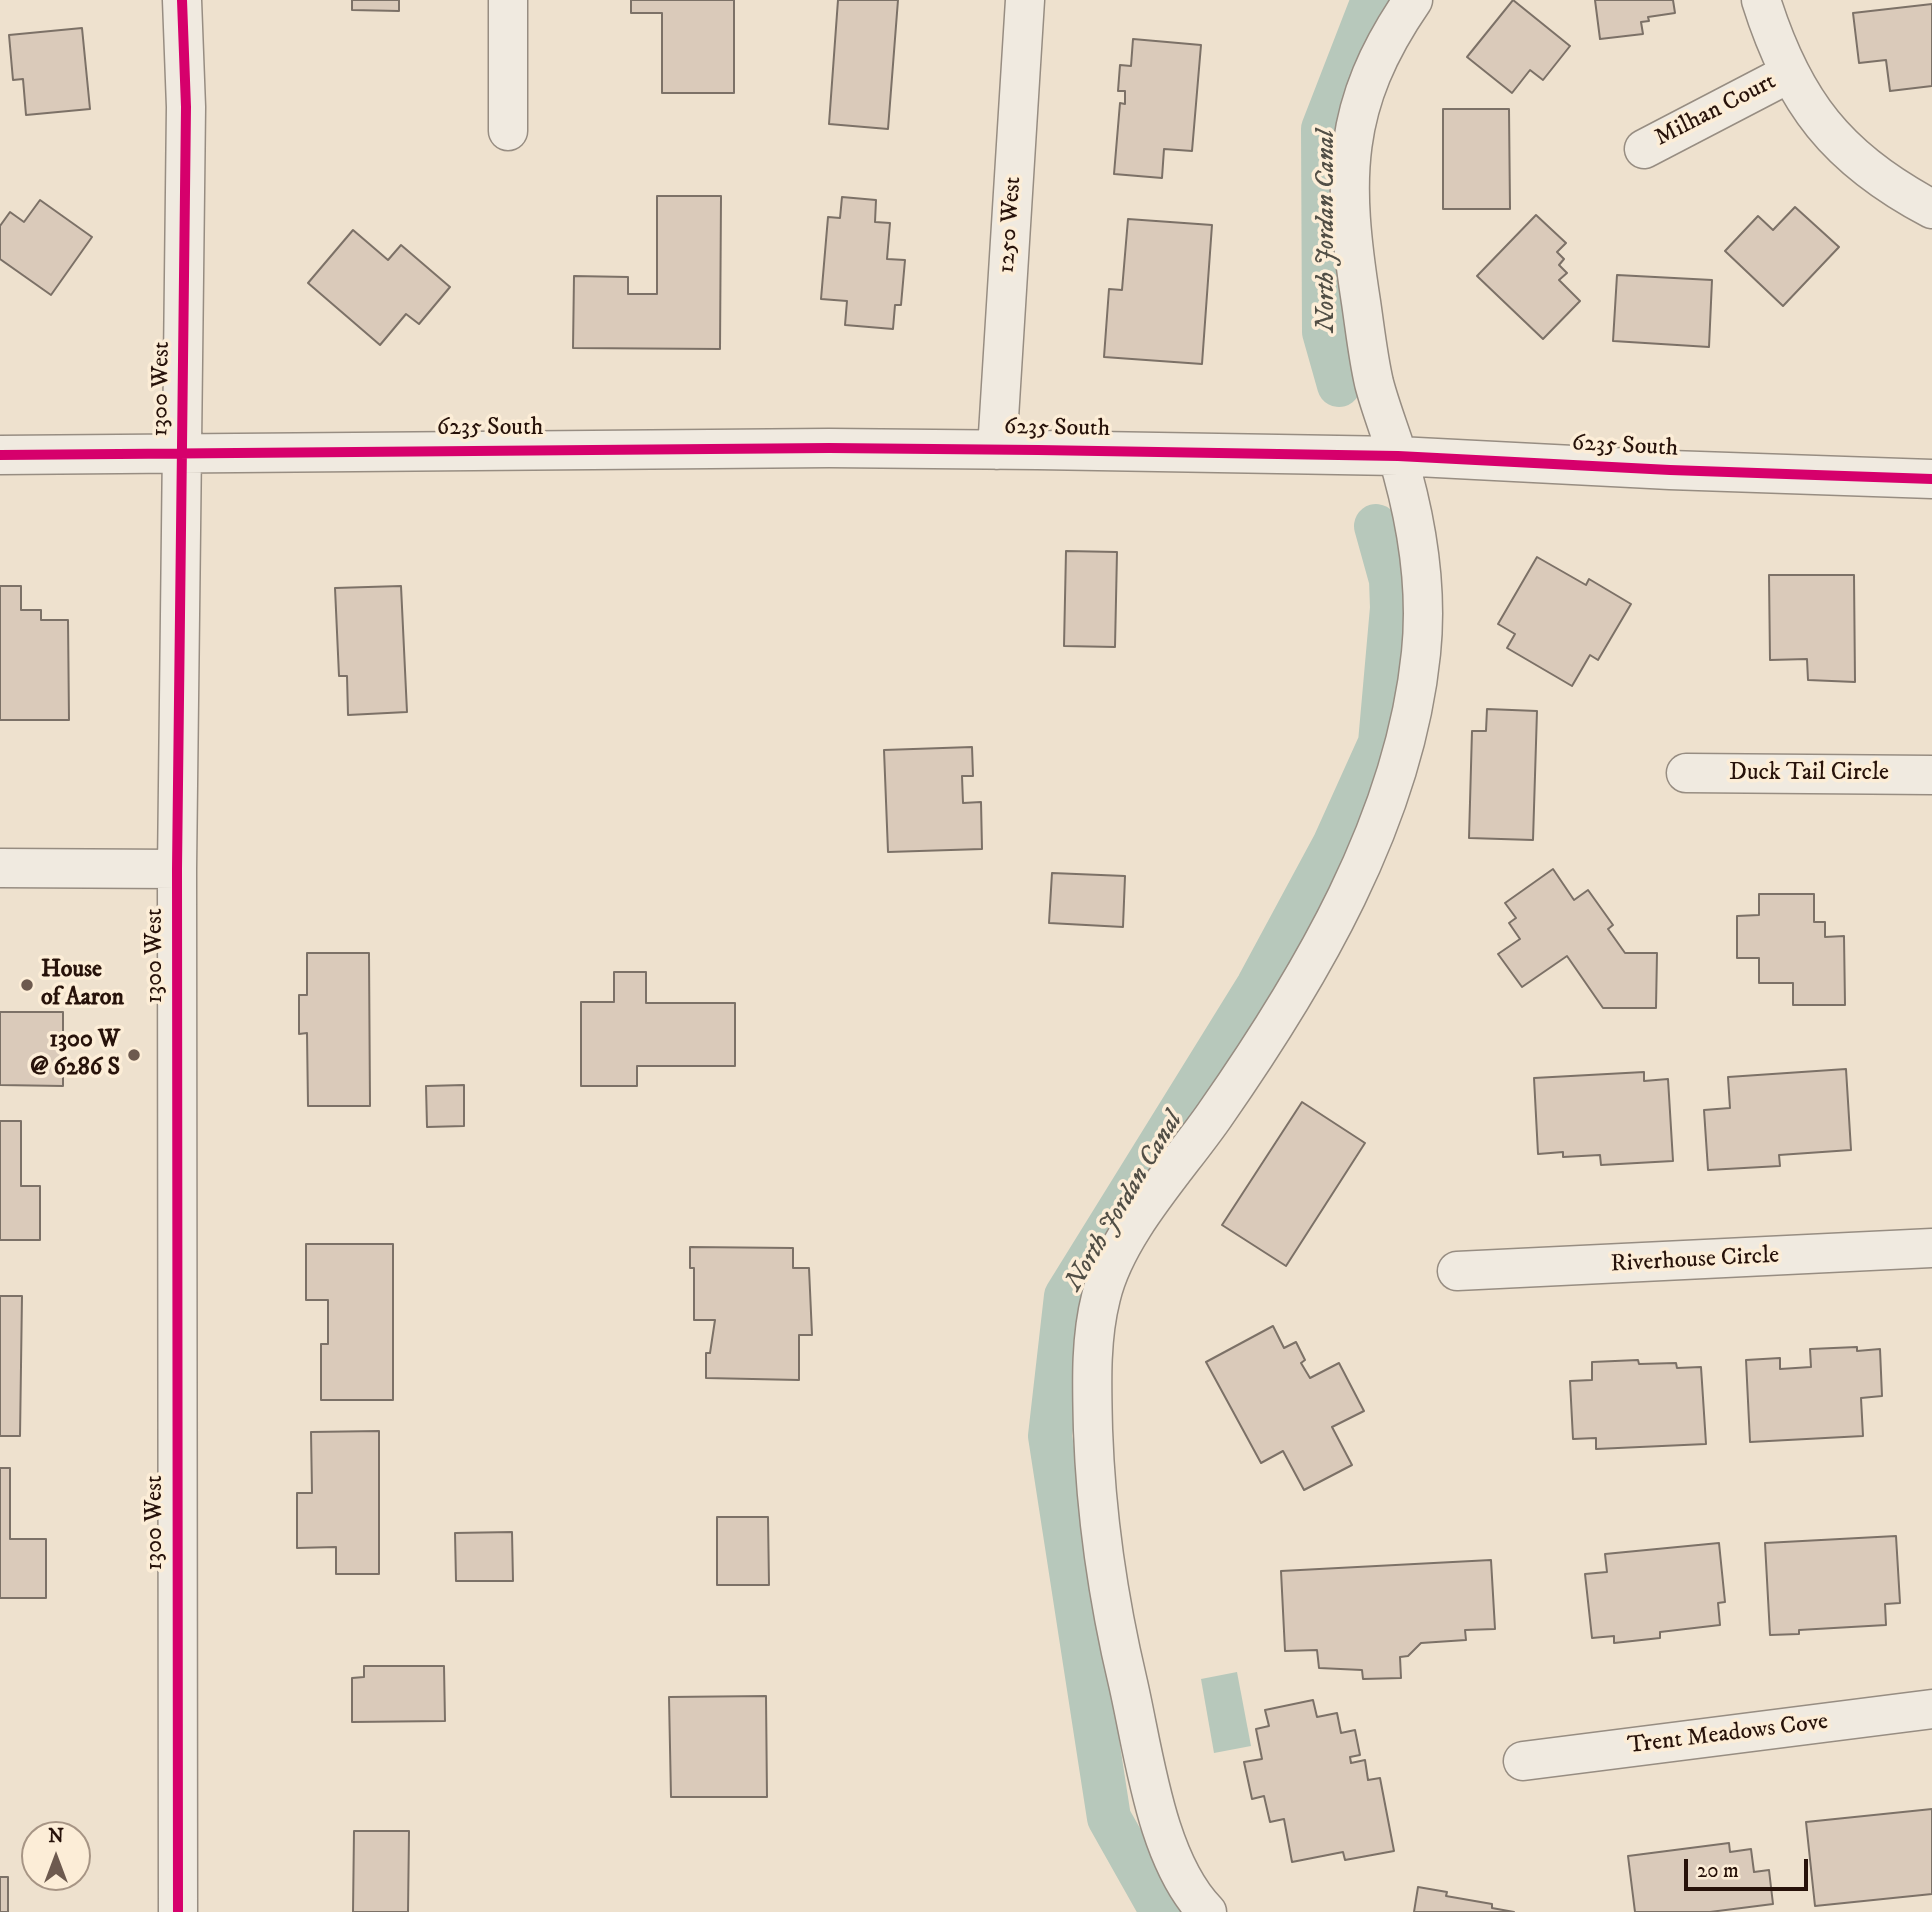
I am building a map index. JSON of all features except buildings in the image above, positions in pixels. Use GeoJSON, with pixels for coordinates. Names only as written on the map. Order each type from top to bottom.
{"type":"FeatureCollection","features":[{"type":"Feature","properties":{"kind":"street","name":"1300 West"},"geometry":{"type":"LineString","coordinates":[[178,1912],[177,869],[186,120],[182,0]]}},
{"type":"Feature","properties":{"kind":"street"},"geometry":{"type":"LineString","coordinates":[[508,131],[509,0]]}},
{"type":"Feature","properties":{"kind":"street","name":"1250 West"},"geometry":{"type":"LineString","coordinates":[[997,450],[1025,0]]}},
{"type":"Feature","properties":{"kind":"street"},"geometry":{"type":"LineString","coordinates":[[1207,1912],[1191,1895],[1169,1847],[1112,1615],[1096,1507],[1092,1379],[1094,1343],[1101,1295],[1118,1253],[1264,1043],[1321,947],[1381,819],[1413,712],[1422,647],[1423,584],[1419,546],[1398,456],[1374,383],[1357,274],[1348,177],[1356,116],[1374,62],[1413,0]]}},
{"type":"Feature","properties":{"kind":"street"},"geometry":{"type":"LineString","coordinates":[[1761,0],[1788,74],[1810,107],[1856,162],[1932,209]]}},
{"type":"Feature","properties":{"kind":"street","name":"Milhan Court"},"geometry":{"type":"LineString","coordinates":[[1644,149],[1788,74]]}},
{"type":"Feature","properties":{"kind":"street","name":"6235 South"},"geometry":{"type":"LineString","coordinates":[[0,454],[182,451],[997,450],[1398,456],[1670,470],[1932,479]]}},
{"type":"Feature","properties":{"kind":"street","name":"Duck Tail Circle"},"geometry":{"type":"LineString","coordinates":[[1686,774],[1932,775]]}},
{"type":"Feature","properties":{"kind":"street"},"geometry":{"type":"LineString","coordinates":[[0,869],[177,869]]}},
{"type":"Feature","properties":{"kind":"street","name":"Riverhouse Circle"},"geometry":{"type":"LineString","coordinates":[[1457,1270],[1932,1248]]}},
{"type":"Feature","properties":{"kind":"street","name":"Trent Meadows Cove"},"geometry":{"type":"LineString","coordinates":[[1523,1761],[1932,1709]]}},
{"type":"Feature","properties":{"kind":"shaded area"},"geometry":{"type":"Polygon","coordinates":[[[1237,1672],[1251,1746],[1214,1753],[1201,1679],[1237,1672]]]}},
{"type":"Feature","properties":{"kind":"waterway","name":"North Jordan Canal"},"geometry":{"type":"LineString","coordinates":[[1339,385],[1324,332],[1323,129],[1373,0]]}},
{"type":"Feature","properties":{"kind":"waterway","name":"North Jordan Canal"},"geometry":{"type":"LineString","coordinates":[[1162,1912],[1109,1818],[1050,1436],[1066,1296],[1258,986],[1334,845],[1380,743],[1392,608],[1391,580],[1376,526]]}},
{"type":"Feature","properties":{"kind":"cycle path"},"geometry":{"type":"LineString","coordinates":[[178,1912],[177,869],[186,107],[182,0]]}},
{"type":"Feature","properties":{"kind":"cycle path"},"geometry":{"type":"LineString","coordinates":[[0,455],[829,448],[1038,450],[1398,456],[1670,470],[1932,479]]}},
{"type":"Feature","properties":{"kind":"place","name":"House of Aaron"},"geometry":{"type":"Point","coordinates":[27,985]}},
{"type":"Feature","properties":{"kind":"place","name":"1300 W @ 6286 S"},"geometry":{"type":"Point","coordinates":[134,1055]}}]}
